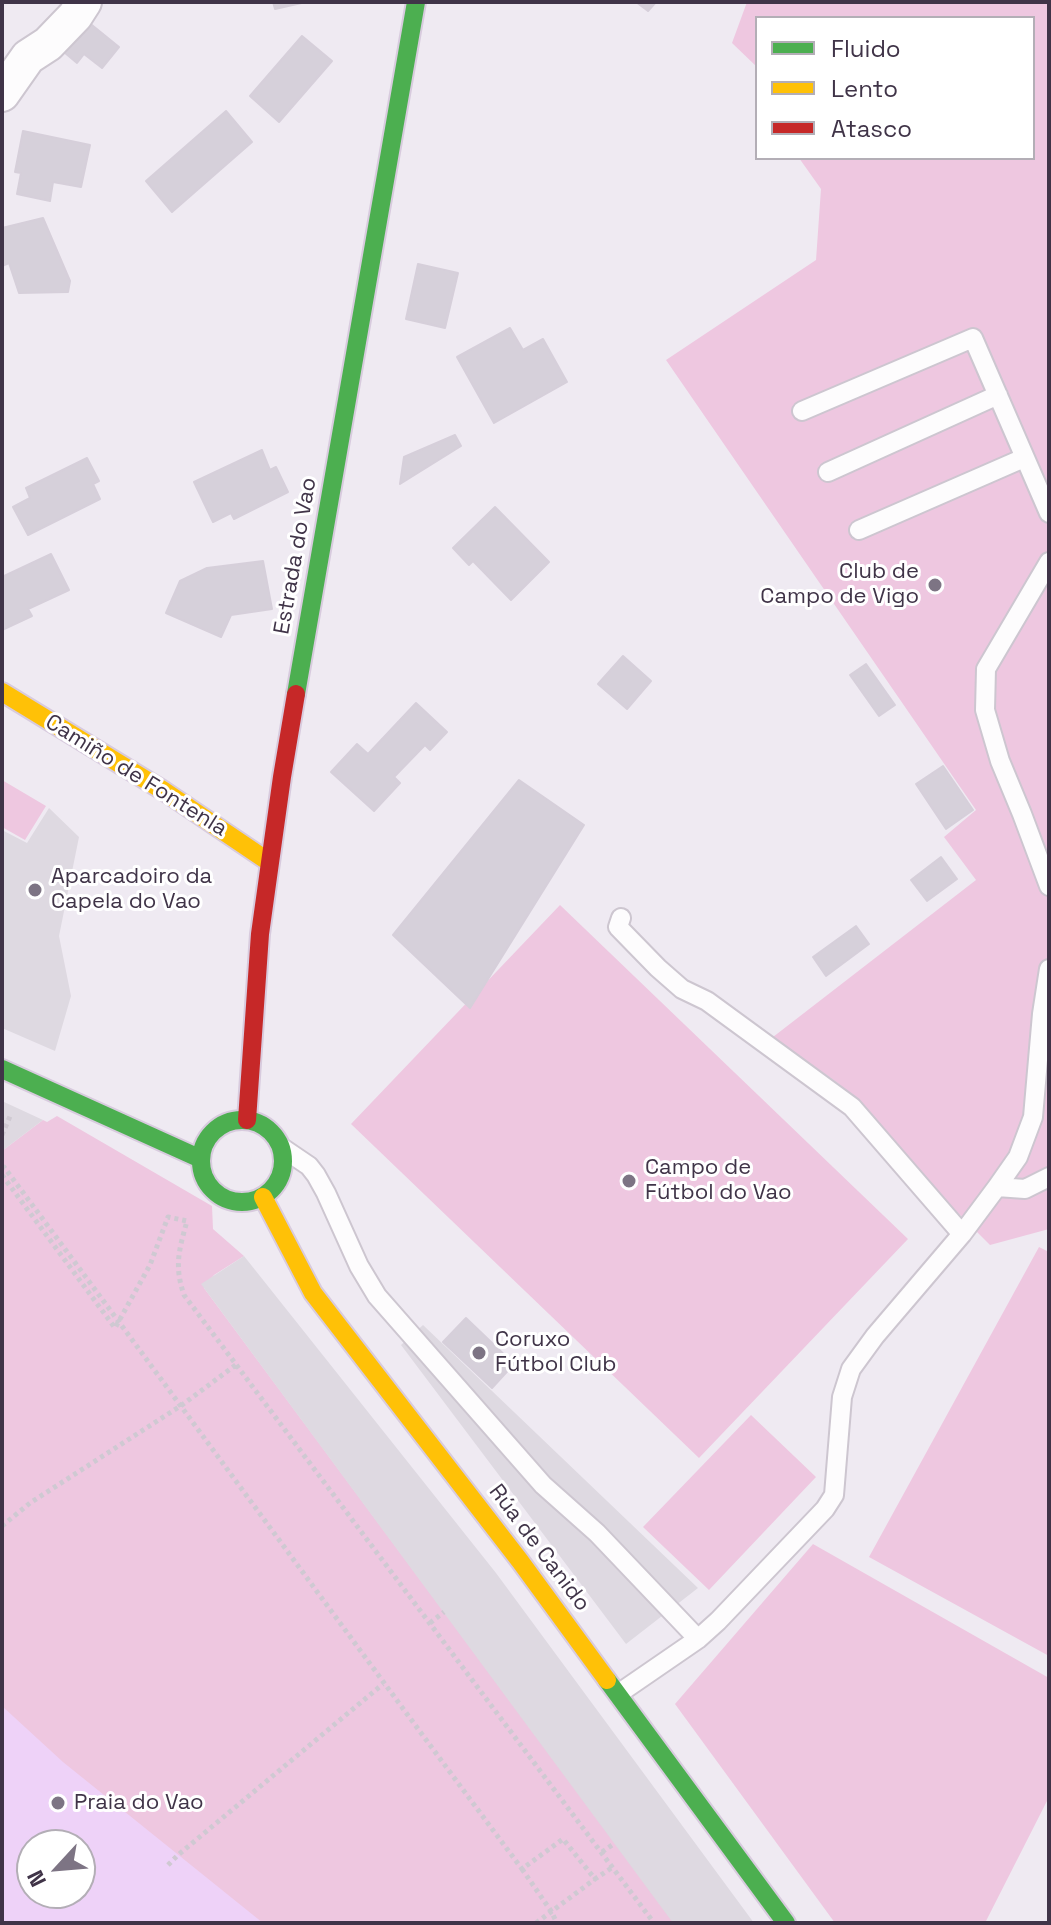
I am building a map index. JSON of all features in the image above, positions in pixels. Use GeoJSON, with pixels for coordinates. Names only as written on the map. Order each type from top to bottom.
{"type":"FeatureCollection","features":[{"type":"Feature","properties":{"kind":"street"},"geometry":{"type":"LineString","coordinates":[[2,94],[28,57],[48,44],[84,2]]}},
{"type":"Feature","properties":{"kind":"street","name":"Estrada do Vao"},"geometry":{"type":"LineString","coordinates":[[247,1120],[260,934],[269,862],[416,2]]}},
{"type":"Feature","properties":{"kind":"street","name":"Camiño de Fontenla"},"geometry":{"type":"LineString","coordinates":[[2,692],[164,791],[269,862]]}},
{"type":"Feature","properties":{"kind":"street"},"geometry":{"type":"LineString","coordinates":[[2,1069],[201,1159]]}},
{"type":"Feature","properties":{"kind":"street"},"geometry":{"type":"LineString","coordinates":[[247,1120],[261,1125],[274,1134],[281,1147],[284,1161],[281,1175],[263,1197],[251,1202],[238,1202],[215,1192],[202,1171],[204,1146],[211,1134],[234,1121],[247,1120]]}},
{"type":"Feature","properties":{"kind":"street","name":"Rúa de Canido"},"geometry":{"type":"LineString","coordinates":[[263,1197],[313,1293],[520,1561],[786,1923]]}},
{"type":"Feature","properties":{"kind":"lane"},"geometry":{"type":"LineString","coordinates":[[802,411],[973,338],[1049,513]]}},
{"type":"Feature","properties":{"kind":"lane"},"geometry":{"type":"LineString","coordinates":[[828,472],[998,395]]}},
{"type":"Feature","properties":{"kind":"lane"},"geometry":{"type":"LineString","coordinates":[[859,530],[1024,458]]}},
{"type":"Feature","properties":{"kind":"lane"},"geometry":{"type":"LineString","coordinates":[[1049,562],[986,669],[985,710],[1000,761],[1049,886]]}},
{"type":"Feature","properties":{"kind":"lane"},"geometry":{"type":"LineString","coordinates":[[621,918],[618,927],[682,989],[707,1001],[852,1107],[962,1234]]}},
{"type":"Feature","properties":{"kind":"lane"},"geometry":{"type":"LineString","coordinates":[[618,1694],[698,1639],[718,1621],[825,1509],[834,1495],[842,1397],[851,1369],[875,1336],[962,1234],[1018,1157],[1033,1117],[1049,969]]}},
{"type":"Feature","properties":{"kind":"lane"},"geometry":{"type":"LineString","coordinates":[[281,1147],[309,1166],[316,1175],[359,1266],[377,1296],[543,1485],[597,1533],[698,1639]]}},
{"type":"Feature","properties":{"kind":"lane"},"geometry":{"type":"LineString","coordinates":[[997,1187],[1025,1189],[1049,1177]]}},
{"type":"Feature","properties":{"kind":"path"},"geometry":{"type":"LineString","coordinates":[[2,1135],[13,1108]]}},
{"type":"Feature","properties":{"kind":"path"},"geometry":{"type":"LineString","coordinates":[[3,1167],[182,1405],[383,1684],[522,1869],[557,1923]]}},
{"type":"Feature","properties":{"kind":"path"},"geometry":{"type":"LineString","coordinates":[[2,1175],[115,1328],[150,1265],[168,1217],[187,1221],[177,1257],[178,1278],[184,1295],[654,1923]]}},
{"type":"Feature","properties":{"kind":"path"},"geometry":{"type":"LineString","coordinates":[[2,1526],[30,1503],[182,1405],[237,1364]]}},
{"type":"Feature","properties":{"kind":"path"},"geometry":{"type":"LineString","coordinates":[[430,1623],[444,1612]]}},
{"type":"Feature","properties":{"kind":"path"},"geometry":{"type":"LineString","coordinates":[[168,1865],[383,1684]]}},
{"type":"Feature","properties":{"kind":"path"},"geometry":{"type":"LineString","coordinates":[[522,1869],[563,1839],[595,1879]]}},
{"type":"Feature","properties":{"kind":"path"},"geometry":{"type":"LineString","coordinates":[[602,1852],[615,1843]]}},
{"type":"Feature","properties":{"kind":"path"},"geometry":{"type":"LineString","coordinates":[[536,1923],[613,1867]]}},
{"type":"Feature","properties":{"kind":"shaded area","name":"Club de Campo de Vigo"},"geometry":{"type":"Polygon","coordinates":[[[747,2],[1049,2],[1049,1229],[990,1245],[907,1162],[839,1084],[773,1037],[976,880],[944,837],[976,810],[666,360],[816,260],[821,189],[800,160],[1035,160],[1035,16],[755,16],[755,65],[732,43],[747,2]]]}},
{"type":"Feature","properties":{"kind":"shaded area"},"geometry":{"type":"Polygon","coordinates":[[[2,780],[46,806],[25,840],[2,827],[2,780]]]}},
{"type":"Feature","properties":{"kind":"shaded area","name":"Aparcadoiro da Capela do Vao"},"geometry":{"type":"Polygon","coordinates":[[[49,808],[79,837],[59,936],[71,996],[55,1051],[2,1028],[2,830],[27,843],[49,808]]]}},
{"type":"Feature","properties":{"kind":"shaded area","name":"Campo de Fútbol do Vao"},"geometry":{"type":"Polygon","coordinates":[[[560,905],[908,1239],[699,1458],[351,1124],[560,905]]]}},
{"type":"Feature","properties":{"kind":"shaded area"},"geometry":{"type":"Polygon","coordinates":[[[2,1101],[43,1120],[2,1151],[2,1101]]]}},
{"type":"Feature","properties":{"kind":"shaded area"},"geometry":{"type":"Polygon","coordinates":[[[57,1116],[212,1206],[213,1229],[244,1256],[214,1275],[204,1288],[675,1923],[2,1923],[2,1151],[43,1120],[47,1122],[57,1116]]]}},
{"type":"Feature","properties":{"kind":"shaded area"},"geometry":{"type":"Polygon","coordinates":[[[1039,1247],[1049,1252],[1049,1656],[869,1557],[1039,1247]]]}},
{"type":"Feature","properties":{"kind":"shaded area"},"geometry":{"type":"Polygon","coordinates":[[[244,1256],[496,1573],[754,1923],[673,1923],[201,1284],[244,1256]]]}},
{"type":"Feature","properties":{"kind":"shaded area"},"geometry":{"type":"Polygon","coordinates":[[[423,1325],[698,1588],[626,1644],[401,1345],[423,1325]]]}},
{"type":"Feature","properties":{"kind":"shaded area"},"geometry":{"type":"Polygon","coordinates":[[[751,1415],[816,1477],[709,1590],[643,1527],[751,1415]]]}},
{"type":"Feature","properties":{"kind":"shaded area"},"geometry":{"type":"Polygon","coordinates":[[[813,1544],[1049,1678],[1049,1797],[985,1923],[835,1923],[675,1704],[813,1544]]]}},
{"type":"Feature","properties":{"kind":"sand","name":"Praia do Vao"},"geometry":{"type":"Polygon","coordinates":[[[2,1706],[63,1762],[263,1923],[2,1923],[2,1706]]]}},
{"type":"Feature","properties":{"kind":"building"},"geometry":{"type":"Polygon","coordinates":[[[273,2],[306,2],[275,9],[273,2]]]}},
{"type":"Feature","properties":{"kind":"building"},"geometry":{"type":"Polygon","coordinates":[[[636,2],[656,2],[648,11],[636,2]]]}},
{"type":"Feature","properties":{"kind":"building"},"geometry":{"type":"Polygon","coordinates":[[[82,17],[119,47],[102,68],[84,54],[77,63],[58,47],[82,17]]]}},
{"type":"Feature","properties":{"kind":"building"},"geometry":{"type":"Polygon","coordinates":[[[302,36],[332,61],[279,122],[250,96],[302,36]]]}},
{"type":"Feature","properties":{"kind":"building"},"geometry":{"type":"Polygon","coordinates":[[[226,111],[252,142],[172,212],[146,181],[226,111]]]}},
{"type":"Feature","properties":{"kind":"building"},"geometry":{"type":"Polygon","coordinates":[[[23,131],[90,145],[81,187],[53,182],[50,201],[17,194],[21,173],[15,172],[23,131]]]}},
{"type":"Feature","properties":{"kind":"building"},"geometry":{"type":"Polygon","coordinates":[[[43,218],[70,281],[68,292],[19,293],[9,263],[2,266],[2,228],[43,218]]]}},
{"type":"Feature","properties":{"kind":"building"},"geometry":{"type":"Polygon","coordinates":[[[418,264],[458,273],[445,328],[406,319],[418,264]]]}},
{"type":"Feature","properties":{"kind":"building"},"geometry":{"type":"Polygon","coordinates":[[[510,328],[523,350],[543,339],[567,382],[494,423],[457,357],[510,328]]]}},
{"type":"Feature","properties":{"kind":"building"},"geometry":{"type":"Polygon","coordinates":[[[455,435],[461,446],[400,484],[404,457],[455,435]]]}},
{"type":"Feature","properties":{"kind":"building"},"geometry":{"type":"Polygon","coordinates":[[[262,450],[270,470],[276,467],[288,492],[234,519],[231,513],[213,522],[194,482],[262,450]]]}},
{"type":"Feature","properties":{"kind":"building"},"geometry":{"type":"Polygon","coordinates":[[[87,458],[99,481],[93,484],[100,499],[28,535],[13,507],[30,498],[26,488],[87,458]]]}},
{"type":"Feature","properties":{"kind":"building"},"geometry":{"type":"Polygon","coordinates":[[[495,507],[549,562],[511,600],[473,561],[469,565],[453,548],[495,507]]]}},
{"type":"Feature","properties":{"kind":"building"},"geometry":{"type":"Polygon","coordinates":[[[51,554],[69,590],[28,609],[32,616],[2,630],[2,577],[51,554]]]}},
{"type":"Feature","properties":{"kind":"building"},"geometry":{"type":"Polygon","coordinates":[[[263,561],[272,609],[231,615],[221,637],[166,613],[180,581],[207,568],[263,561]]]}},
{"type":"Feature","properties":{"kind":"building"},"geometry":{"type":"Polygon","coordinates":[[[623,656],[651,681],[627,709],[598,684],[623,656]]]}},
{"type":"Feature","properties":{"kind":"building"},"geometry":{"type":"Polygon","coordinates":[[[866,664],[895,705],[879,716],[850,675],[866,664]]]}},
{"type":"Feature","properties":{"kind":"building"},"geometry":{"type":"Polygon","coordinates":[[[416,703],[447,732],[430,750],[425,745],[394,777],[400,783],[374,811],[331,772],[357,744],[368,754],[416,703]]]}},
{"type":"Feature","properties":{"kind":"building"},"geometry":{"type":"Polygon","coordinates":[[[943,766],[973,810],[946,829],[916,784],[943,766]]]}},
{"type":"Feature","properties":{"kind":"building"},"geometry":{"type":"Polygon","coordinates":[[[519,780],[584,825],[470,1008],[393,935],[519,780]]]}},
{"type":"Feature","properties":{"kind":"building"},"geometry":{"type":"Polygon","coordinates":[[[941,857],[957,879],[927,901],[911,880],[941,857]]]}},
{"type":"Feature","properties":{"kind":"building"},"geometry":{"type":"Polygon","coordinates":[[[856,926],[869,944],[826,976],[813,957],[856,926]]]}},
{"type":"Feature","properties":{"kind":"building","name":"Coruxo Fútbol Club"},"geometry":{"type":"Polygon","coordinates":[[[466,1318],[514,1364],[492,1388],[443,1342],[466,1318]]]}},
{"type":"Feature","properties":{"kind":"traffic: fast"},"geometry":{"type":"LineString","coordinates":[[296,694],[416,2]]}},
{"type":"Feature","properties":{"kind":"traffic: fast"},"geometry":{"type":"LineString","coordinates":[[2,1069],[201,1159]]}},
{"type":"Feature","properties":{"kind":"traffic: fast"},"geometry":{"type":"LineString","coordinates":[[242,1120],[258,1123],[271,1132],[280,1145],[283,1161],[280,1177],[271,1190],[258,1199],[242,1202],[226,1199],[213,1190],[204,1177],[201,1161],[204,1145],[213,1132],[226,1123],[242,1120]]}},
{"type":"Feature","properties":{"kind":"traffic: fast"},"geometry":{"type":"LineString","coordinates":[[607,1680],[786,1923]]}},
{"type":"Feature","properties":{"kind":"traffic: slow"},"geometry":{"type":"LineString","coordinates":[[2,692],[164,791],[269,862]]}},
{"type":"Feature","properties":{"kind":"traffic: slow"},"geometry":{"type":"LineString","coordinates":[[263,1197],[313,1293],[520,1561],[607,1680]]}},
{"type":"Feature","properties":{"kind":"traffic: jam"},"geometry":{"type":"LineString","coordinates":[[247,1120],[260,934],[296,694]]}},
{"type":"Feature","properties":{"kind":"place","name":"Club de Campo de Vigo"},"geometry":{"type":"Point","coordinates":[935,585]}},
{"type":"Feature","properties":{"kind":"place","name":"Aparcadoiro da Capela do Vao"},"geometry":{"type":"Point","coordinates":[35,890]}},
{"type":"Feature","properties":{"kind":"place","name":"Campo de Fútbol do Vao"},"geometry":{"type":"Point","coordinates":[629,1181]}},
{"type":"Feature","properties":{"kind":"place","name":"Coruxo Fútbol Club"},"geometry":{"type":"Point","coordinates":[479,1353]}},
{"type":"Feature","properties":{"kind":"place","name":"Praia do Vao"},"geometry":{"type":"Point","coordinates":[58,1803]}}]}
